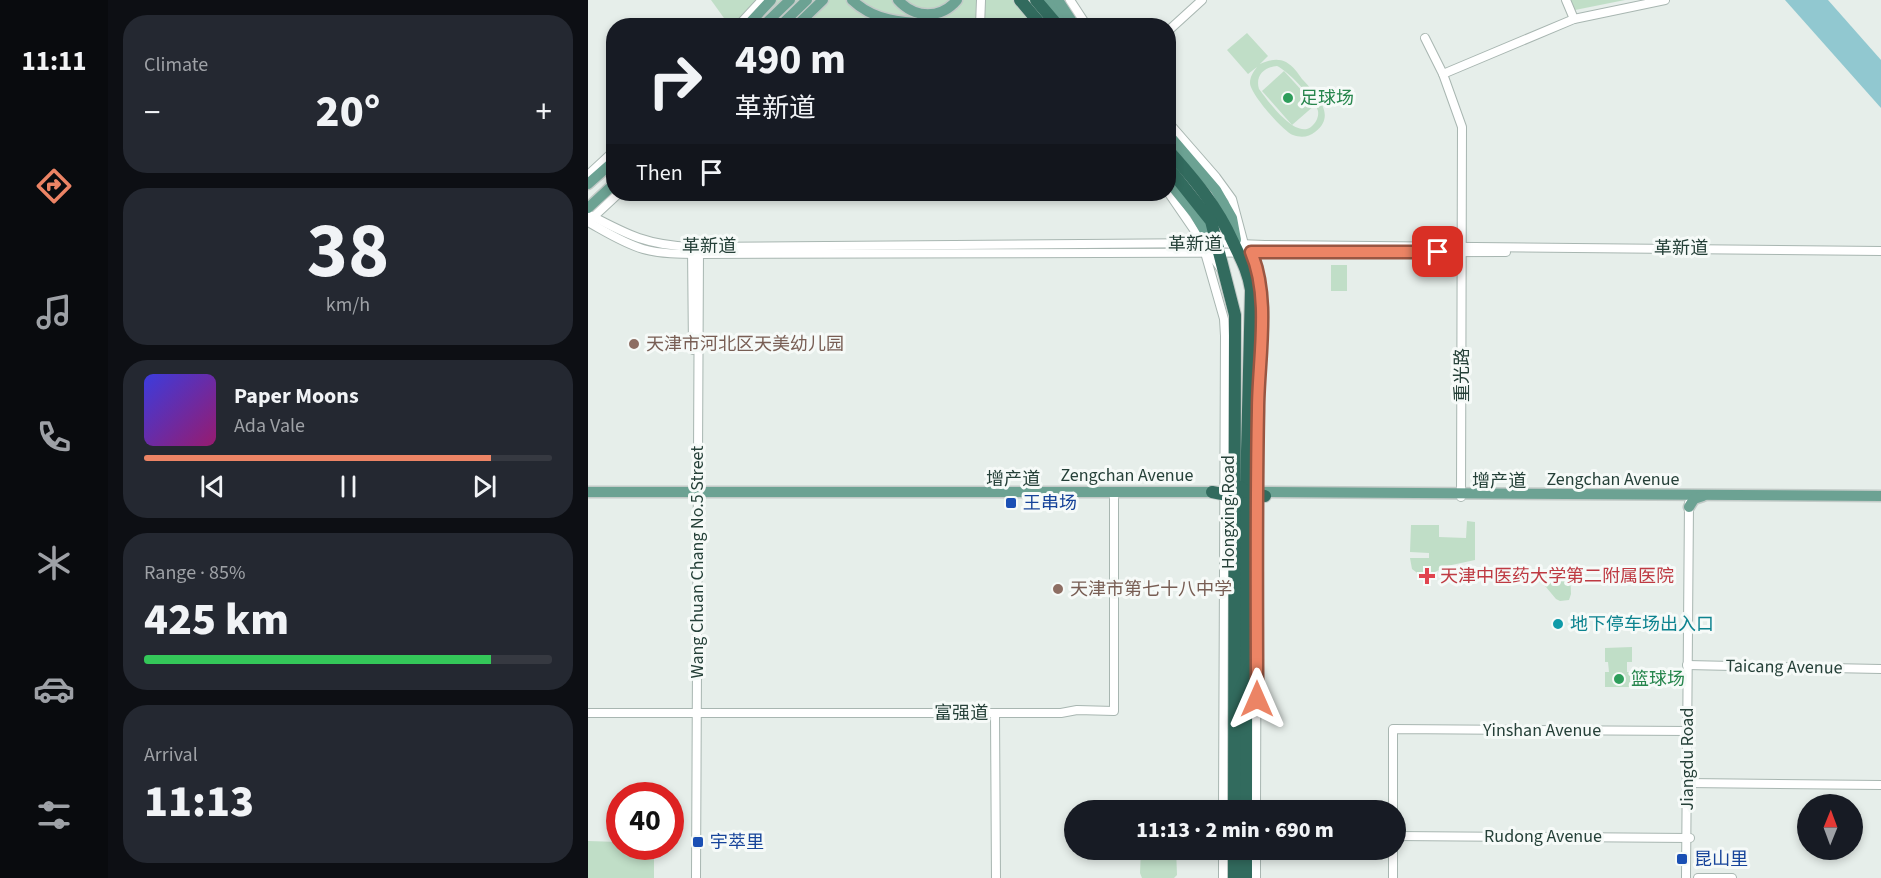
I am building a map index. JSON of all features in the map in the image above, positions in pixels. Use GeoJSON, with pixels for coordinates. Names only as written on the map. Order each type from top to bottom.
{"type":"FeatureCollection","features":[{"type":"Feature","properties":{"kind":"highway"},"geometry":{"type":"LineString","coordinates":[[1020,0],[1035,18]]}},
{"type":"Feature","properties":{"kind":"highway"},"geometry":{"type":"LineString","coordinates":[[1036,0],[1051,18]]}},
{"type":"Feature","properties":{"kind":"highway","name":"Hongxing Road"},"geometry":{"type":"LineString","coordinates":[[1176,168],[1201,186],[1220,213],[1242,248],[1247,269],[1251,290],[1240,473]]}},
{"type":"Feature","properties":{"kind":"highway","name":"Hongxing Road"},"geometry":{"type":"LineString","coordinates":[[1176,168],[1211,221],[1210,248],[1226,276],[1233,302],[1236,324],[1240,473]]}},
{"type":"Feature","properties":{"kind":"highway"},"geometry":{"type":"LineString","coordinates":[[1240,473],[1237,483],[1242,496]]}},
{"type":"Feature","properties":{"kind":"highway","name":"Hongxing Road"},"geometry":{"type":"LineString","coordinates":[[1234,800],[1242,496]]}},
{"type":"Feature","properties":{"kind":"highway","name":"Hongxing Road"},"geometry":{"type":"LineString","coordinates":[[1242,496],[1246,800]]}},
{"type":"Feature","properties":{"kind":"highway"},"geometry":{"type":"LineString","coordinates":[[1234,860],[1234,878]]}},
{"type":"Feature","properties":{"kind":"highway"},"geometry":{"type":"LineString","coordinates":[[1246,860],[1246,878]]}},
{"type":"Feature","properties":{"kind":"main road"},"geometry":{"type":"LineString","coordinates":[[754,18],[771,0]]}},
{"type":"Feature","properties":{"kind":"main road"},"geometry":{"type":"LineString","coordinates":[[771,18],[790,0]]}},
{"type":"Feature","properties":{"kind":"main road"},"geometry":{"type":"LineString","coordinates":[[788,18],[807,0]]}},
{"type":"Feature","properties":{"kind":"main road"},"geometry":{"type":"LineString","coordinates":[[804,18],[823,0]]}},
{"type":"Feature","properties":{"kind":"main road"},"geometry":{"type":"LineString","coordinates":[[852,0],[869,13],[881,18]]}},
{"type":"Feature","properties":{"kind":"main road"},"geometry":{"type":"LineString","coordinates":[[898,0],[914,12],[933,14],[946,10],[957,0]]}},
{"type":"Feature","properties":{"kind":"main road"},"geometry":{"type":"LineString","coordinates":[[1047,0],[1062,18]]}},
{"type":"Feature","properties":{"kind":"main road"},"geometry":{"type":"LineString","coordinates":[[1058,0],[1069,18]]}},
{"type":"Feature","properties":{"kind":"main road"},"geometry":{"type":"LineString","coordinates":[[588,184],[592,176],[606,166]]}},
{"type":"Feature","properties":{"kind":"main road"},"geometry":{"type":"LineString","coordinates":[[589,218],[606,195]]}},
{"type":"Feature","properties":{"kind":"main road","name":"增产道"},"geometry":{"type":"LineString","coordinates":[[588,493],[1114,494]]}},
{"type":"Feature","properties":{"kind":"main road","name":"Zengchan Avenue"},"geometry":{"type":"LineString","coordinates":[[1114,494],[1242,496]]}},
{"type":"Feature","properties":{"kind":"main road","name":"增产道"},"geometry":{"type":"LineString","coordinates":[[1242,496],[1461,496]]}},
{"type":"Feature","properties":{"kind":"main road","name":"Zengchan Avenue"},"geometry":{"type":"LineString","coordinates":[[1461,496],[1695,500],[1881,498]]}},
{"type":"Feature","properties":{"kind":"street"},"geometry":{"type":"LineString","coordinates":[[745,18],[762,0]]}},
{"type":"Feature","properties":{"kind":"street"},"geometry":{"type":"LineString","coordinates":[[979,18],[980,0]]}},
{"type":"Feature","properties":{"kind":"street"},"geometry":{"type":"LineString","coordinates":[[1070,0],[1082,18]]}},
{"type":"Feature","properties":{"kind":"street"},"geometry":{"type":"LineString","coordinates":[[1176,24],[1202,0]]}},
{"type":"Feature","properties":{"kind":"street"},"geometry":{"type":"LineString","coordinates":[[1566,0],[1574,20]]}},
{"type":"Feature","properties":{"kind":"street"},"geometry":{"type":"LineString","coordinates":[[1443,74],[1574,20],[1665,0]]}},
{"type":"Feature","properties":{"kind":"street","name":"重光路"},"geometry":{"type":"LineString","coordinates":[[1425,38],[1443,74],[1462,127],[1461,496]]}},
{"type":"Feature","properties":{"kind":"street"},"geometry":{"type":"LineString","coordinates":[[1176,131],[1232,199],[1242,248],[1259,278],[1262,304],[1242,496],[1224,800]]}},
{"type":"Feature","properties":{"kind":"street"},"geometry":{"type":"LineString","coordinates":[[592,176],[606,160]]}},
{"type":"Feature","properties":{"kind":"street"},"geometry":{"type":"LineString","coordinates":[[589,218],[610,201]]}},
{"type":"Feature","properties":{"kind":"street"},"geometry":{"type":"LineString","coordinates":[[1175,201],[1210,248],[1225,327],[1242,496],[1256,800]]}},
{"type":"Feature","properties":{"kind":"street","name":"革新道"},"geometry":{"type":"LineString","coordinates":[[589,218],[619,239],[642,248],[696,250],[1242,248],[1881,253]]}},
{"type":"Feature","properties":{"kind":"street","name":"Wang Chuan Chang No.5 Street"},"geometry":{"type":"LineString","coordinates":[[696,250],[694,712],[696,878]]}},
{"type":"Feature","properties":{"kind":"street","name":"富强道"},"geometry":{"type":"LineString","coordinates":[[588,713],[1114,711],[1114,494]]}},
{"type":"Feature","properties":{"kind":"street","name":"Jiangdu Road"},"geometry":{"type":"LineString","coordinates":[[1689,875],[1689,665],[1695,500]]}},
{"type":"Feature","properties":{"kind":"street","name":"Taicang Avenue"},"geometry":{"type":"LineString","coordinates":[[1689,665],[1881,669]]}},
{"type":"Feature","properties":{"kind":"street","name":"Wang Chuan Chang No.5 Street"},"geometry":{"type":"LineString","coordinates":[[690,878],[694,712]]}},
{"type":"Feature","properties":{"kind":"street"},"geometry":{"type":"LineString","coordinates":[[995,713],[996,878]]}},
{"type":"Feature","properties":{"kind":"street","name":"Yinshan Avenue"},"geometry":{"type":"LineString","coordinates":[[1393,800],[1393,729],[1689,731]]}},
{"type":"Feature","properties":{"kind":"street"},"geometry":{"type":"LineString","coordinates":[[1689,783],[1881,785]]}},
{"type":"Feature","properties":{"kind":"street","name":"Rudong Avenue"},"geometry":{"type":"LineString","coordinates":[[1406,836],[1688,838]]}},
{"type":"Feature","properties":{"kind":"street"},"geometry":{"type":"LineString","coordinates":[[1223,860],[1223,878]]}},
{"type":"Feature","properties":{"kind":"street"},"geometry":{"type":"LineString","coordinates":[[1256,860],[1256,878]]}},
{"type":"Feature","properties":{"kind":"street"},"geometry":{"type":"LineString","coordinates":[[1393,860],[1393,878]]}},
{"type":"Feature","properties":{"kind":"street"},"geometry":{"type":"LineString","coordinates":[[1689,875],[1700,878],[1732,878]]}},
{"type":"Feature","properties":{"kind":"green space"},"geometry":{"type":"Polygon","coordinates":[[[711,0],[1060,0],[1072,18],[724,18],[711,0]]]}},
{"type":"Feature","properties":{"kind":"green space"},"geometry":{"type":"Polygon","coordinates":[[[1570,0],[1625,0],[1575,10],[1570,0]]]}},
{"type":"Feature","properties":{"kind":"green space"},"geometry":{"type":"Polygon","coordinates":[[[1247,33],[1268,56],[1260,64],[1276,60],[1286,62],[1322,104],[1324,119],[1322,125],[1308,136],[1293,135],[1282,127],[1251,88],[1251,79],[1257,67],[1248,74],[1227,50],[1247,33]],[[1277,66],[1262,73],[1258,80],[1259,89],[1282,117],[1290,123],[1297,128],[1311,127],[1318,118],[1316,106],[1300,86],[1277,66]]]}},
{"type":"Feature","properties":{"kind":"green space","name":"足球场"},"geometry":{"type":"Polygon","coordinates":[[[1284,71],[1315,105],[1292,125],[1262,91],[1284,71]]]}},
{"type":"Feature","properties":{"kind":"green space"},"geometry":{"type":"Polygon","coordinates":[[[1331,265],[1347,265],[1347,291],[1331,291],[1331,265]]]}},
{"type":"Feature","properties":{"kind":"green space"},"geometry":{"type":"Polygon","coordinates":[[[1467,521],[1475,522],[1475,560],[1447,566],[1427,576],[1420,575],[1412,569],[1410,558],[1429,558],[1429,553],[1410,552],[1411,525],[1439,525],[1439,537],[1466,538],[1467,521]]]}},
{"type":"Feature","properties":{"kind":"green space"},"geometry":{"type":"Polygon","coordinates":[[[1531,569],[1570,570],[1569,600],[1556,599],[1546,587],[1530,575],[1528,571],[1531,569]]]}},
{"type":"Feature","properties":{"kind":"green space"},"geometry":{"type":"Polygon","coordinates":[[[1632,647],[1632,662],[1627,662],[1627,672],[1632,672],[1632,687],[1605,687],[1605,672],[1609,672],[1608,662],[1605,662],[1605,648],[1632,647]]]}},
{"type":"Feature","properties":{"kind":"green space"},"geometry":{"type":"Polygon","coordinates":[[[588,841],[606,842],[606,860],[654,860],[654,878],[588,878],[588,841]]]}},
{"type":"Feature","properties":{"kind":"green space"},"geometry":{"type":"Polygon","coordinates":[[[1141,860],[1176,860],[1177,875],[1174,878],[1142,878],[1141,860]]]}},
{"type":"Feature","properties":{"kind":"water"},"geometry":{"type":"Polygon","coordinates":[[[1785,0],[1828,0],[1881,60],[1881,108],[1785,0]]]}},
{"type":"Feature","properties":{"kind":"place","name":"足球场"},"geometry":{"type":"Point","coordinates":[1288,98]}},
{"type":"Feature","properties":{"kind":"place","name":"天津市河北区天美幼儿园"},"geometry":{"type":"Point","coordinates":[634,344]}},
{"type":"Feature","properties":{"kind":"place","name":"王串场"},"geometry":{"type":"Point","coordinates":[1011,503]}},
{"type":"Feature","properties":{"kind":"place","name":"天津中医药大学第二附属医院"},"geometry":{"type":"Point","coordinates":[1427,576]}},
{"type":"Feature","properties":{"kind":"place","name":"天津市第七十八中学"},"geometry":{"type":"Point","coordinates":[1058,589]}},
{"type":"Feature","properties":{"kind":"place","name":"地下停车场出入口"},"geometry":{"type":"Point","coordinates":[1558,624]}},
{"type":"Feature","properties":{"kind":"place","name":"篮球场"},"geometry":{"type":"Point","coordinates":[1619,679]}},
{"type":"Feature","properties":{"kind":"place","name":"宇萃里"},"geometry":{"type":"Point","coordinates":[698,842]}},
{"type":"Feature","properties":{"kind":"place","name":"昆山里"},"geometry":{"type":"Point","coordinates":[1682,859]}},
{"type":"Feature","properties":{"kind":"route"},"geometry":{"type":"LineString","coordinates":[[1257,699],[1258,376],[1262,304],[1259,278],[1251,252],[1438,252]]}}]}
